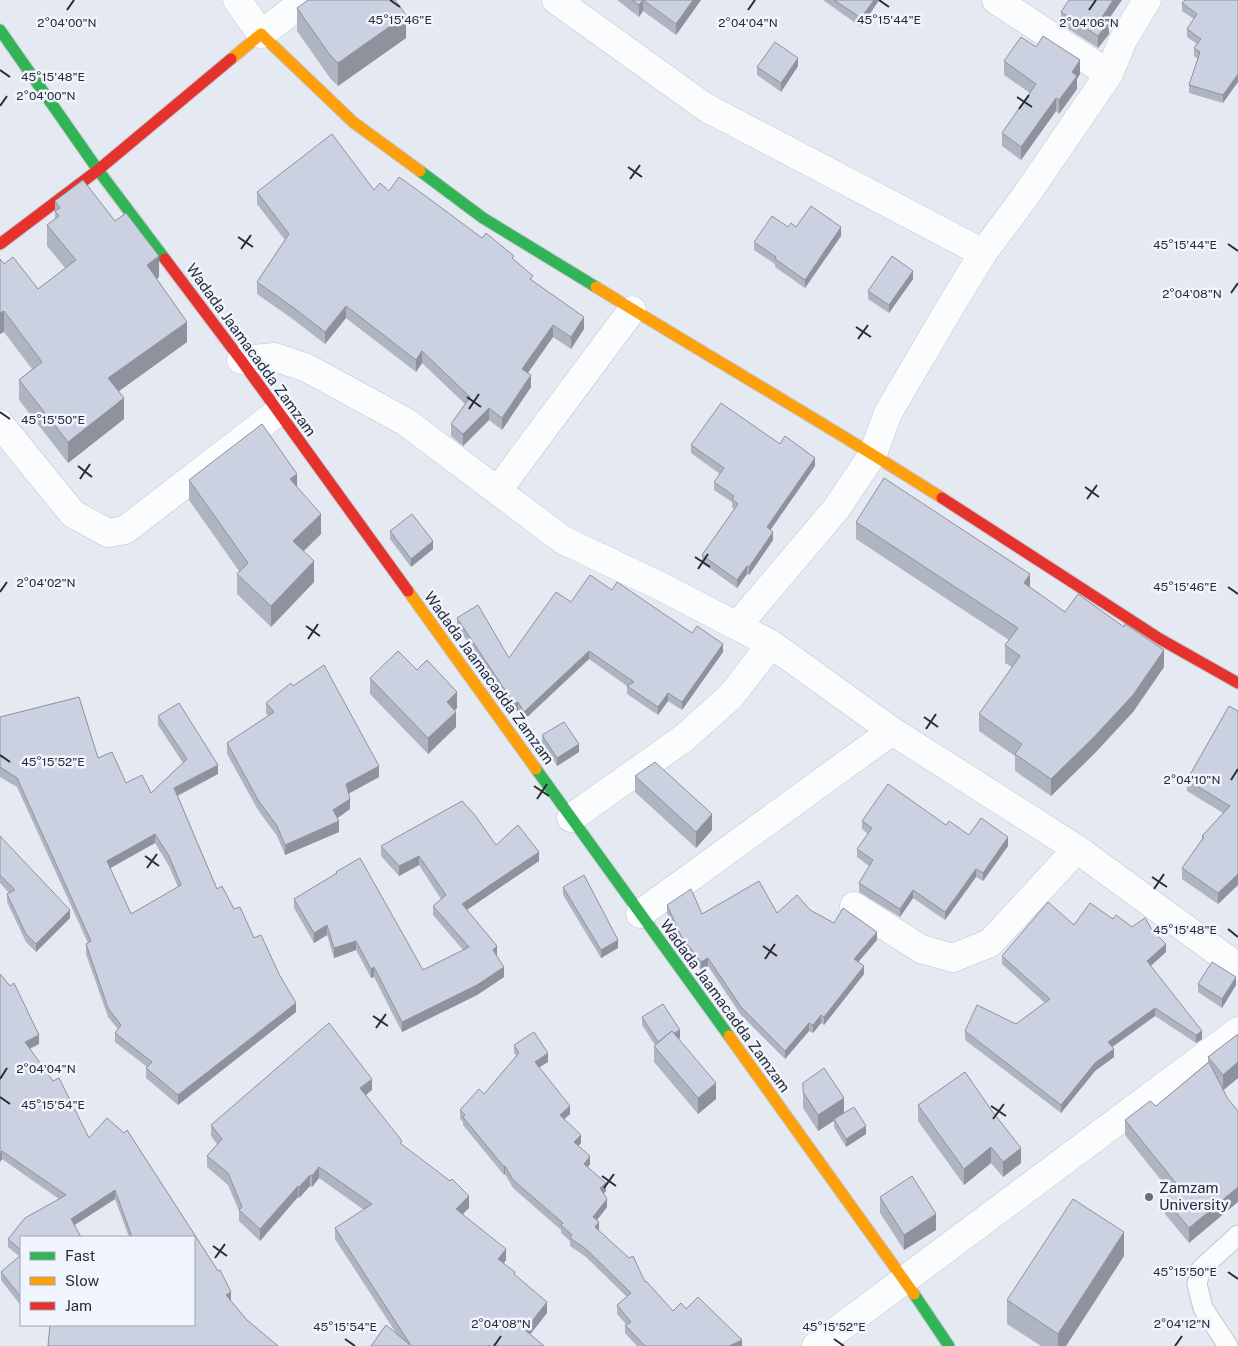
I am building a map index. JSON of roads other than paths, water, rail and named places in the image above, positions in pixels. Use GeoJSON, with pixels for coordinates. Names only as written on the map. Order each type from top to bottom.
{"type":"FeatureCollection","features":[{"type":"Feature","properties":{"kind":"street"},"geometry":{"type":"LineString","coordinates":[[237,0],[261,34],[353,122],[483,218],[698,350],[873,454],[1160,640],[1238,682]]}},
{"type":"Feature","properties":{"kind":"street"},"geometry":{"type":"LineString","coordinates":[[0,244],[98,170],[261,34],[306,0]]}},
{"type":"Feature","properties":{"kind":"street"},"geometry":{"type":"LineString","coordinates":[[556,0],[705,107],[983,253]]}},
{"type":"Feature","properties":{"kind":"street"},"geometry":{"type":"LineString","coordinates":[[996,0],[1110,74]]}},
{"type":"Feature","properties":{"kind":"street"},"geometry":{"type":"LineString","coordinates":[[737,626],[836,509],[873,454],[888,413],[983,253],[1024,198],[1110,74],[1123,40],[1147,0]]}},
{"type":"Feature","properties":{"kind":"street","name":"Wadada Jaamacadda Zamzam"},"geometry":{"type":"LineString","coordinates":[[0,30],[98,170],[241,360],[905,1280],[949,1346]]}},
{"type":"Feature","properties":{"kind":"street"},"geometry":{"type":"LineString","coordinates":[[498,490],[632,310]]}},
{"type":"Feature","properties":{"kind":"street"},"geometry":{"type":"LineString","coordinates":[[241,360],[275,357],[307,368],[406,422],[563,540],[662,587],[771,644],[892,731],[1077,849],[1238,967]]}},
{"type":"Feature","properties":{"kind":"street"},"geometry":{"type":"LineString","coordinates":[[0,424],[73,514],[108,533],[125,530],[278,412]]}},
{"type":"Feature","properties":{"kind":"street"},"geometry":{"type":"LineString","coordinates":[[571,818],[684,738],[730,696],[771,644]]}},
{"type":"Feature","properties":{"kind":"street"},"geometry":{"type":"LineString","coordinates":[[640,914],[892,731]]}},
{"type":"Feature","properties":{"kind":"street"},"geometry":{"type":"LineString","coordinates":[[854,906],[921,949],[952,958],[990,943],[1077,849]]}},
{"type":"Feature","properties":{"kind":"street"},"geometry":{"type":"LineString","coordinates":[[816,1346],[1238,1031]]}},
{"type":"Feature","properties":{"kind":"lane"},"geometry":{"type":"LineString","coordinates":[[1228,1346],[1203,1308],[1197,1284],[1201,1270],[1238,1235]]}},
{"type":"Feature","properties":{"kind":"place","name":"Zamzam University"},"geometry":{"type":"Point","coordinates":[1149,1197]}}]}
